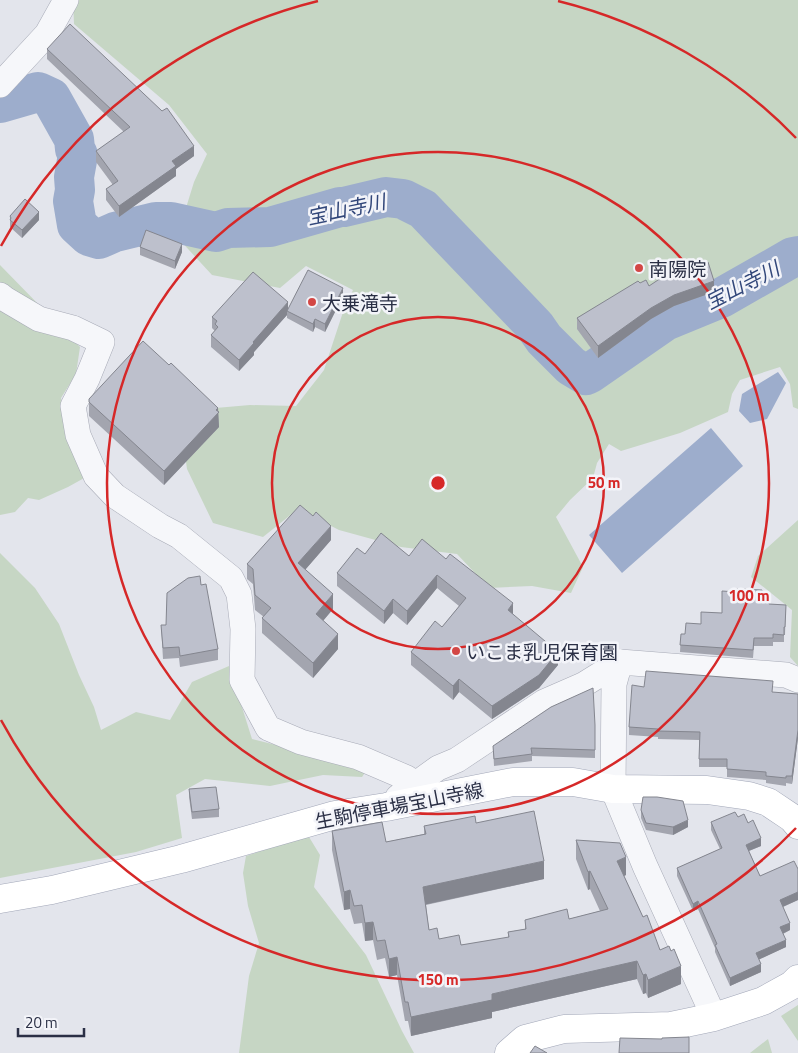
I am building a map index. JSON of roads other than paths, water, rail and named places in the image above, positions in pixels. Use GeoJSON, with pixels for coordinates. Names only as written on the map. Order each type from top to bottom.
{"type":"FeatureCollection","features":[{"type":"Feature","properties":{"kind":"main road","name":"生駒停車場宝山寺線"},"geometry":{"type":"LineString","coordinates":[[0,899],[52,890],[173,861],[335,815],[513,782],[573,782],[613,789],[707,790],[749,796],[768,802],[796,817]]}},
{"type":"Feature","properties":{"kind":"main road"},"geometry":{"type":"LineString","coordinates":[[509,1053],[525,1039],[564,1028],[671,1026],[714,1017],[763,1001],[792,985],[798,979]]}},
{"type":"Feature","properties":{"kind":"street"},"geometry":{"type":"LineString","coordinates":[[0,85],[47,34],[66,0]]}},
{"type":"Feature","properties":{"kind":"street"},"geometry":{"type":"LineString","coordinates":[[0,295],[39,319],[73,328],[102,342],[87,379],[73,406],[78,435],[96,476],[115,496],[160,526],[179,536],[231,578],[239,594],[243,629],[242,680],[268,728],[301,742],[358,757],[407,778],[411,787]]}},
{"type":"Feature","properties":{"kind":"street"},"geometry":{"type":"LineString","coordinates":[[620,662],[614,684],[613,789],[645,866],[714,1017]]}},
{"type":"Feature","properties":{"kind":"street"},"geometry":{"type":"LineString","coordinates":[[386,807],[438,768],[457,760],[544,702],[582,685],[620,662],[786,675],[798,680]]}},
{"type":"Feature","properties":{"kind":"water"},"geometry":{"type":"Polygon","coordinates":[[[778,372],[786,383],[767,419],[750,423],[739,411],[742,394],[778,372]]]}},
{"type":"Feature","properties":{"kind":"water"},"geometry":{"type":"Polygon","coordinates":[[[711,428],[743,466],[622,573],[589,535],[711,428]]]}},
{"type":"Feature","properties":{"kind":"waterway","name":"宝山寺川"},"geometry":{"type":"LineString","coordinates":[[0,103],[38,92],[51,98],[74,139],[78,155],[74,177],[75,190],[73,201],[77,225],[89,236],[99,239],[115,232],[156,222],[171,222],[216,232],[228,228],[270,227],[340,207],[386,197],[403,199],[423,209],[535,326],[544,339],[571,366],[586,375],[665,321],[721,298],[793,257],[798,256]]}},
{"type":"Feature","properties":{"kind":"place","name":"南陽院"},"geometry":{"type":"Point","coordinates":[639,268]}},
{"type":"Feature","properties":{"kind":"place","name":"大乗滝寺"},"geometry":{"type":"Point","coordinates":[312,302]}},
{"type":"Feature","properties":{"kind":"place","name":"いこま乳児保育園"},"geometry":{"type":"Point","coordinates":[456,651]}}]}
